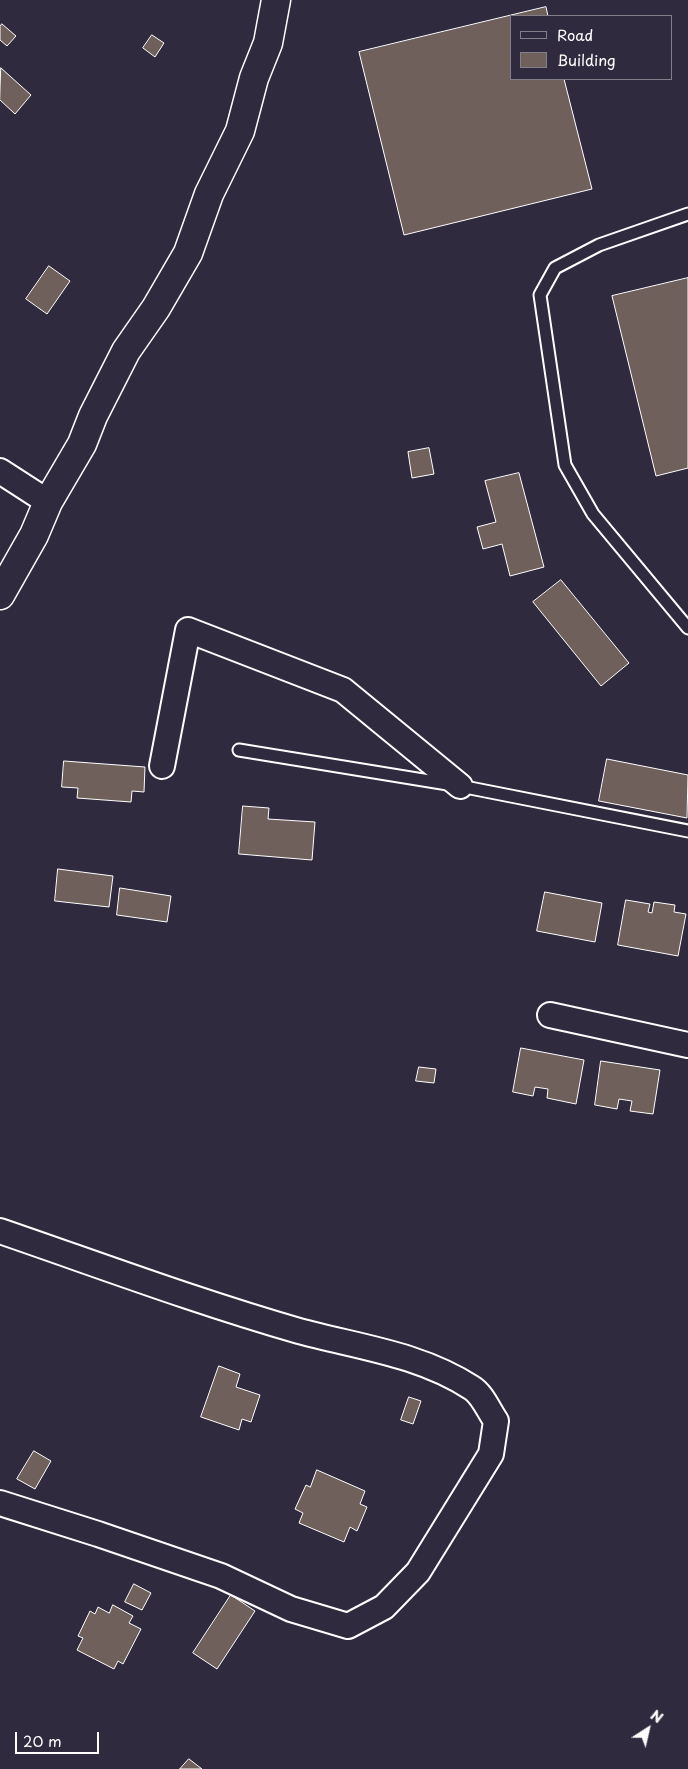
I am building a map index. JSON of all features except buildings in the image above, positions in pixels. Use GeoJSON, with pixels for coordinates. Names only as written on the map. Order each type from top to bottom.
{"type":"FeatureCollection","features":[{"type":"Feature","properties":{"kind":"main road"},"geometry":{"type":"LineString","coordinates":[[0,594],[34,535],[48,502],[82,444],[93,416],[126,351],[156,308],[188,253],[210,194],[240,131],[254,78],[268,43],[276,0]]}},
{"type":"Feature","properties":{"kind":"street"},"geometry":{"type":"LineString","coordinates":[[0,471],[48,502]]}},
{"type":"Feature","properties":{"kind":"street"},"geometry":{"type":"LineString","coordinates":[[162,766],[188,630],[343,690],[460,786]]}},
{"type":"Feature","properties":{"kind":"street"},"geometry":{"type":"LineString","coordinates":[[550,1015],[688,1044]]}},
{"type":"Feature","properties":{"kind":"street"},"geometry":{"type":"LineString","coordinates":[[0,1231],[300,1331],[386,1351],[443,1371],[474,1389],[496,1421],[491,1454],[418,1572],[384,1607],[348,1626],[291,1609],[221,1576],[0,1503]]}},
{"type":"Feature","properties":{"kind":"lane"},"geometry":{"type":"LineString","coordinates":[[688,214],[599,245],[554,268],[540,294],[565,465],[593,514],[688,628]]}},
{"type":"Feature","properties":{"kind":"lane"},"geometry":{"type":"LineString","coordinates":[[240,750],[460,786],[688,831]]}}]}
